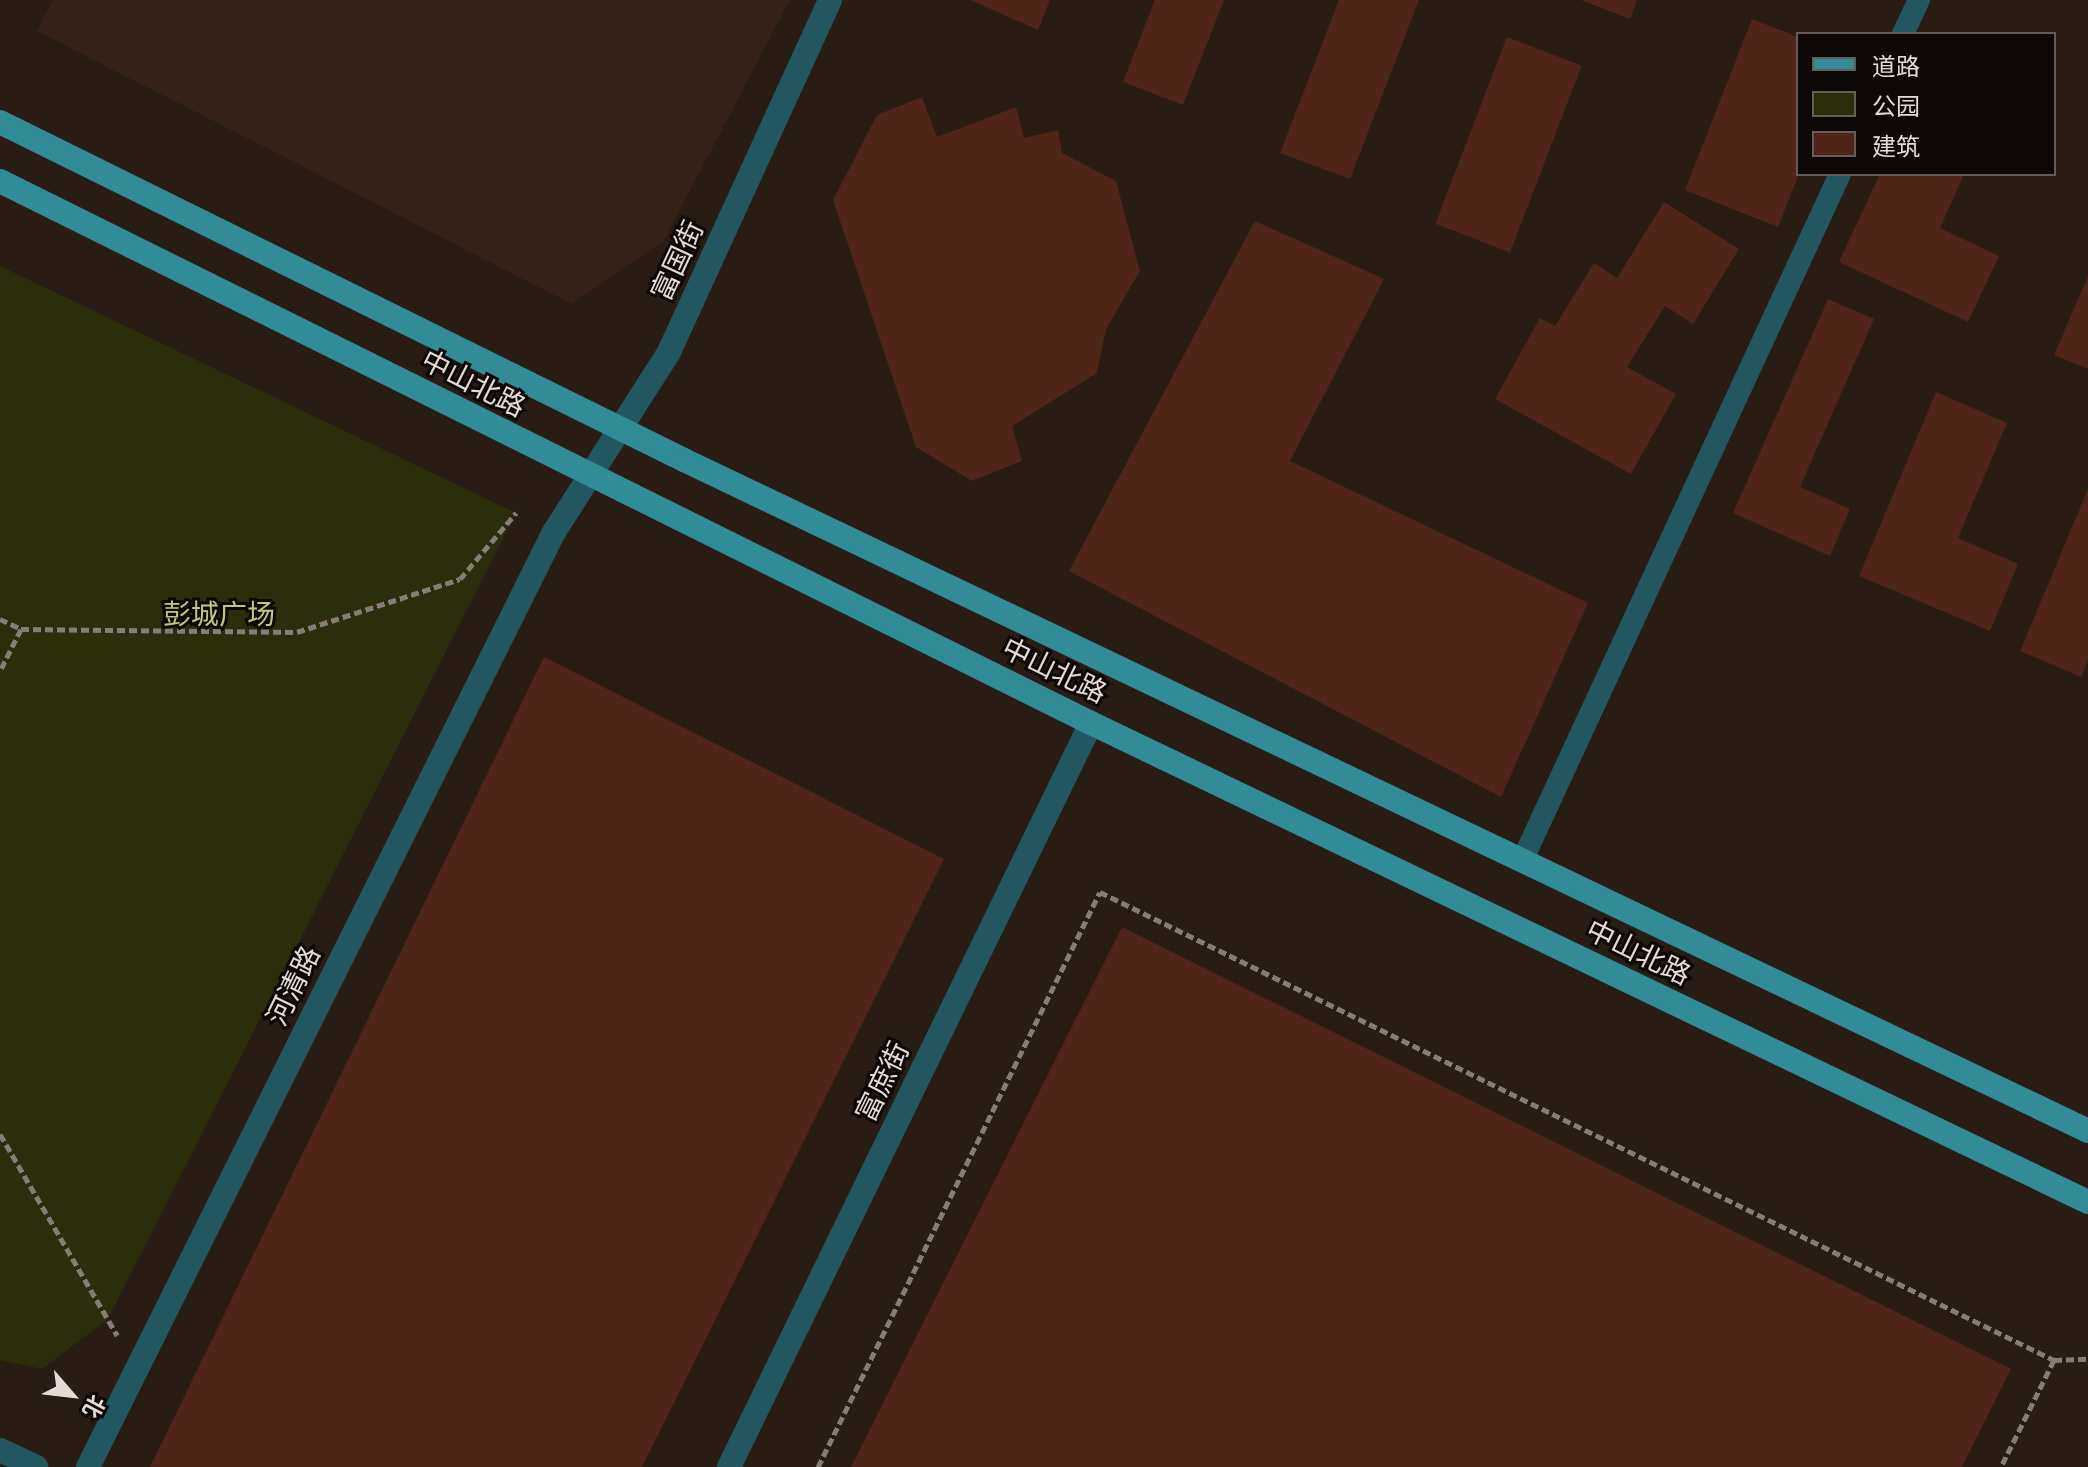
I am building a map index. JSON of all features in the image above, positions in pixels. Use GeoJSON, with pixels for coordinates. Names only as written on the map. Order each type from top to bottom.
{"type":"FeatureCollection","features":[{"type":"Feature","properties":{"kind":"main road","name":"中山北路"},"geometry":{"type":"LineString","coordinates":[[0,122],[624,430],[2088,1131]]}},
{"type":"Feature","properties":{"kind":"main road","name":"中山北路"},"geometry":{"type":"LineString","coordinates":[[0,181],[1091,723],[2088,1202]]}},
{"type":"Feature","properties":{"kind":"street","name":"富国街"},"geometry":{"type":"LineString","coordinates":[[554,532],[624,430],[669,352],[830,0]]}},
{"type":"Feature","properties":{"kind":"street","name":"河清路"},"geometry":{"type":"LineString","coordinates":[[88,1467],[554,532]]}},
{"type":"Feature","properties":{"kind":"street","name":"富庶街"},"geometry":{"type":"LineString","coordinates":[[729,1467],[1091,723]]}},
{"type":"Feature","properties":{"kind":"street"},"geometry":{"type":"LineString","coordinates":[[0,1450],[36,1467]]}},
{"type":"Feature","properties":{"kind":"lane"},"geometry":{"type":"LineString","coordinates":[[1904,32],[1919,0]]}},
{"type":"Feature","properties":{"kind":"lane"},"geometry":{"type":"LineString","coordinates":[[1522,861],[1839,176]]}},
{"type":"Feature","properties":{"kind":"path"},"geometry":{"type":"LineString","coordinates":[[0,619],[21,629],[297,632],[460,579],[516,513]]}},
{"type":"Feature","properties":{"kind":"path"},"geometry":{"type":"LineString","coordinates":[[0,671],[21,629]]}},
{"type":"Feature","properties":{"kind":"path"},"geometry":{"type":"LineString","coordinates":[[818,1467],[1100,892],[2054,1360],[2088,1359]]}},
{"type":"Feature","properties":{"kind":"path"},"geometry":{"type":"LineString","coordinates":[[0,1134],[119,1338],[143,1355]]}},
{"type":"Feature","properties":{"kind":"path"},"geometry":{"type":"LineString","coordinates":[[2001,1467],[2054,1360]]}},
{"type":"Feature","properties":{"kind":"shaded area"},"geometry":{"type":"Polygon","coordinates":[[[53,0],[790,0],[663,242],[572,304],[37,31],[53,0]]]}},
{"type":"Feature","properties":{"kind":"green space","name":"彭城广场"},"geometry":{"type":"Polygon","coordinates":[[[0,266],[516,513],[108,1319],[42,1369],[0,1360],[0,266]]]}},
{"type":"Feature","properties":{"kind":"building"},"geometry":{"type":"Polygon","coordinates":[[[970,0],[1050,0],[1038,30],[970,0]]]}},
{"type":"Feature","properties":{"kind":"building"},"geometry":{"type":"Polygon","coordinates":[[[1155,0],[1224,0],[1183,105],[1123,82],[1155,0]]]}},
{"type":"Feature","properties":{"kind":"building"},"geometry":{"type":"Polygon","coordinates":[[[1339,0],[1419,0],[1350,179],[1280,153],[1339,0]]]}},
{"type":"Feature","properties":{"kind":"building"},"geometry":{"type":"Polygon","coordinates":[[[1581,0],[1637,0],[1630,19],[1581,0]]]}},
{"type":"Feature","properties":{"kind":"building"},"geometry":{"type":"Polygon","coordinates":[[[1752,19],[1796,36],[1798,176],[1778,227],[1685,190],[1752,19]]]}},
{"type":"Feature","properties":{"kind":"building"},"geometry":{"type":"Polygon","coordinates":[[[1507,37],[1582,66],[1510,252],[1435,224],[1507,37]]]}},
{"type":"Feature","properties":{"kind":"building"},"geometry":{"type":"Polygon","coordinates":[[[922,97],[937,137],[1016,107],[1024,138],[1058,130],[1062,153],[1116,181],[1140,271],[1106,329],[1097,373],[1012,426],[1022,461],[972,481],[916,447],[833,200],[877,115],[922,97]]]}},
{"type":"Feature","properties":{"kind":"building"},"geometry":{"type":"Polygon","coordinates":[[[1879,176],[1963,176],[1940,228],[1999,256],[1968,322],[1839,262],[1879,176]]]}},
{"type":"Feature","properties":{"kind":"building"},"geometry":{"type":"Polygon","coordinates":[[[1664,202],[1739,249],[1693,324],[1665,306],[1627,367],[1676,394],[1631,474],[1495,399],[1540,318],[1555,326],[1594,263],[1617,278],[1664,202]]]}},
{"type":"Feature","properties":{"kind":"building"},"geometry":{"type":"Polygon","coordinates":[[[1255,221],[1384,279],[1290,461],[1588,603],[1501,797],[1069,571],[1255,221]]]}},
{"type":"Feature","properties":{"kind":"building"},"geometry":{"type":"Polygon","coordinates":[[[2088,276],[2088,369],[2054,355],[2088,276]]]}},
{"type":"Feature","properties":{"kind":"building"},"geometry":{"type":"Polygon","coordinates":[[[1828,299],[1874,319],[1800,487],[1850,509],[1830,556],[1733,513],[1828,299]]]}},
{"type":"Feature","properties":{"kind":"building"},"geometry":{"type":"Polygon","coordinates":[[[1936,392],[2007,423],[1958,538],[2018,564],[1990,631],[1859,576],[1936,392]]]}},
{"type":"Feature","properties":{"kind":"building"},"geometry":{"type":"Polygon","coordinates":[[[2088,489],[2088,660],[2081,677],[2020,651],[2088,489]]]}},
{"type":"Feature","properties":{"kind":"building"},"geometry":{"type":"Polygon","coordinates":[[[544,657],[944,859],[642,1467],[150,1467],[544,657]]]}},
{"type":"Feature","properties":{"kind":"building"},"geometry":{"type":"Polygon","coordinates":[[[1122,927],[2011,1369],[1962,1467],[851,1467],[1122,927]]]}}]}
